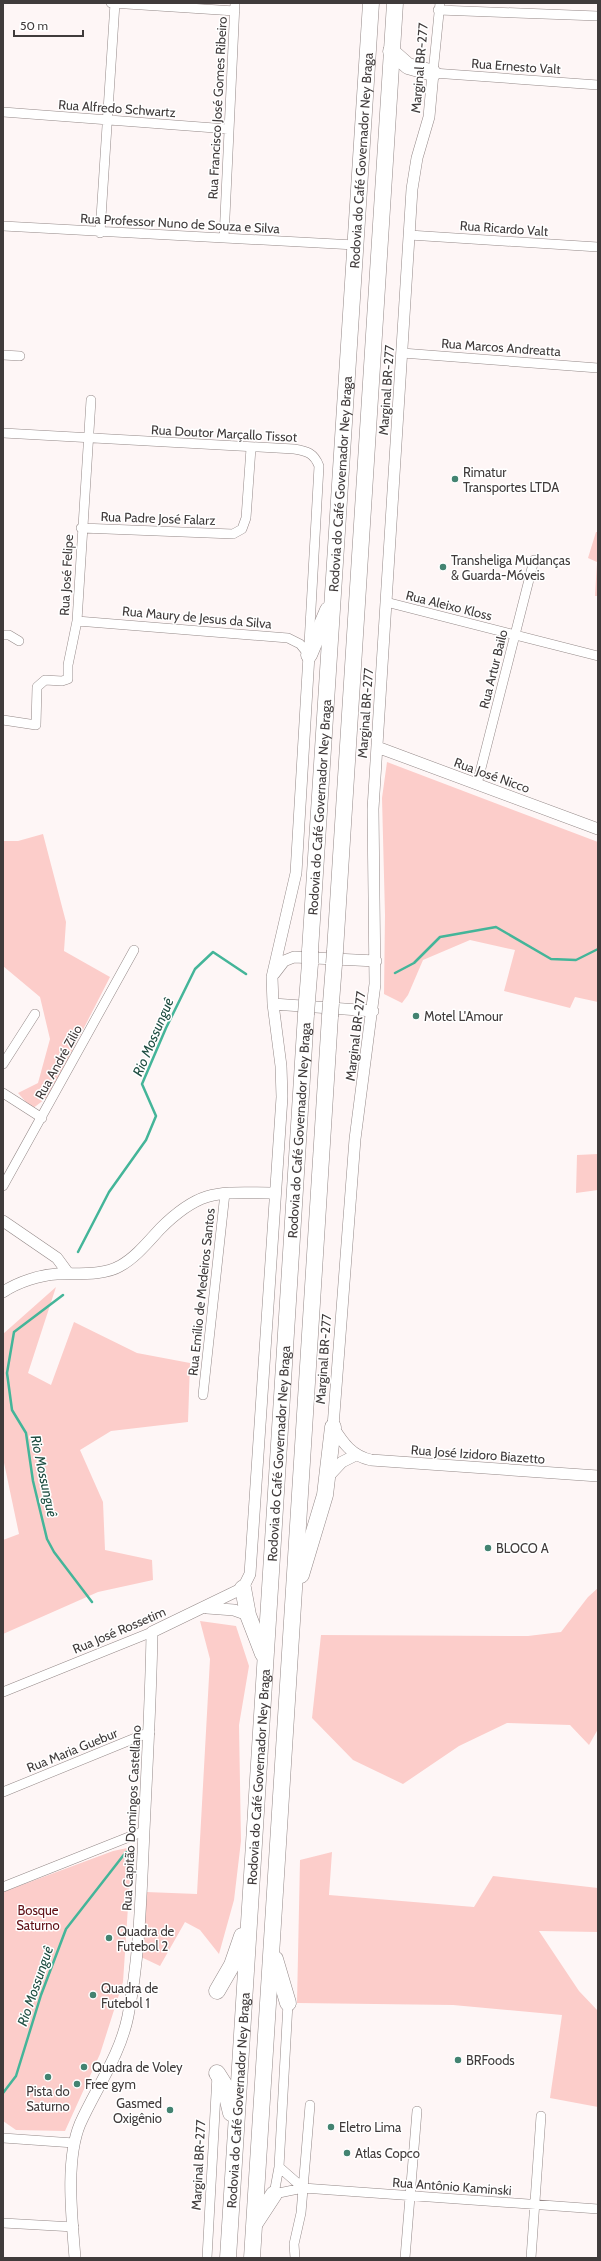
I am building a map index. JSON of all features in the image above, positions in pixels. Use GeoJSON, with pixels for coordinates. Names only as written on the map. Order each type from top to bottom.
{"type":"FeatureCollection","features":[{"type":"Feature","properties":{"kind":"highway","name":"Rodovia do Café Governador Ney Braga"},"geometry":{"type":"LineString","coordinates":[[228,2258],[371,3]]}},
{"type":"Feature","properties":{"kind":"highway","name":"Rodovia do Café Governador Ney Braga"},"geometry":{"type":"LineString","coordinates":[[252,2258],[395,3]]}},
{"type":"Feature","properties":{"kind":"highway"},"geometry":{"type":"LineString","coordinates":[[391,51],[408,66],[433,73]]}},
{"type":"Feature","properties":{"kind":"highway"},"geometry":{"type":"LineString","coordinates":[[309,655],[333,599]]}},
{"type":"Feature","properties":{"kind":"highway"},"geometry":{"type":"LineString","coordinates":[[293,1602],[324,1503],[333,1427]]}},
{"type":"Feature","properties":{"kind":"highway"},"geometry":{"type":"LineString","coordinates":[[243,1588],[248,1614],[266,1663]]}},
{"type":"Feature","properties":{"kind":"highway"},"geometry":{"type":"LineString","coordinates":[[217,1992],[238,1950],[251,1895]]}},
{"type":"Feature","properties":{"kind":"highway"},"geometry":{"type":"LineString","coordinates":[[272,1948],[288,2003]]}},
{"type":"Feature","properties":{"kind":"highway"},"geometry":{"type":"LineString","coordinates":[[217,2073],[224,2084],[229,2098],[233,2183]]}},
{"type":"Feature","properties":{"kind":"highway"},"geometry":{"type":"LineString","coordinates":[[254,2224],[274,2194]]}},
{"type":"Feature","properties":{"kind":"street"},"geometry":{"type":"LineString","coordinates":[[111,3],[235,7]]}},
{"type":"Feature","properties":{"kind":"street"},"geometry":{"type":"LineString","coordinates":[[100,232],[106,121],[115,3]]}},
{"type":"Feature","properties":{"kind":"street"},"geometry":{"type":"LineString","coordinates":[[439,6],[598,16]]}},
{"type":"Feature","properties":{"kind":"street","name":"Marginal BR-277"},"geometry":{"type":"LineString","coordinates":[[333,1427],[355,1139],[373,1011],[376,961],[372,830],[409,235],[415,168],[429,117],[439,6]]}},
{"type":"Feature","properties":{"kind":"street","name":"Rua Francisco José Gomes Ribeiro"},"geometry":{"type":"LineString","coordinates":[[224,238],[235,7]]}},
{"type":"Feature","properties":{"kind":"street","name":"Rua Ernesto Valt"},"geometry":{"type":"LineString","coordinates":[[433,73],[598,85]]}},
{"type":"Feature","properties":{"kind":"street","name":"Rua Alfredo Schwartz"},"geometry":{"type":"LineString","coordinates":[[3,112],[106,121],[228,129]]}},
{"type":"Feature","properties":{"kind":"street","name":"Rua Professor Nuno de Souza e Silva"},"geometry":{"type":"LineString","coordinates":[[3,226],[355,245]]}},
{"type":"Feature","properties":{"kind":"street","name":"Rua Ricardo Valt"},"geometry":{"type":"LineString","coordinates":[[409,235],[598,247]]}},
{"type":"Feature","properties":{"kind":"street","name":"Rua Marcos Andreatta"},"geometry":{"type":"LineString","coordinates":[[402,353],[598,368]]}},
{"type":"Feature","properties":{"kind":"street"},"geometry":{"type":"LineString","coordinates":[[3,355],[20,356]]}},
{"type":"Feature","properties":{"kind":"street","name":"Rua José Felipe"},"geometry":{"type":"LineString","coordinates":[[3,720],[36,725],[37,687],[45,680],[62,681],[68,679],[68,665],[77,621],[81,528],[91,400]]}},
{"type":"Feature","properties":{"kind":"street","name":"Rua Doutor Marçallo Tissot"},"geometry":{"type":"LineString","coordinates":[[3,433],[308,451],[315,457],[318,466],[309,655]]}},
{"type":"Feature","properties":{"kind":"street","name":"Rua Padre José Falarz"},"geometry":{"type":"LineString","coordinates":[[81,528],[233,534],[242,529],[246,518],[251,448]]}},
{"type":"Feature","properties":{"kind":"street","name":"Rua Artur Bailo"},"geometry":{"type":"LineString","coordinates":[[477,784],[534,560]]}},
{"type":"Feature","properties":{"kind":"street","name":"Rua Aleixo Kloss"},"geometry":{"type":"LineString","coordinates":[[386,602],[598,656]]}},
{"type":"Feature","properties":{"kind":"street","name":"Rua Maury de Jesus da Silva"},"geometry":{"type":"LineString","coordinates":[[77,621],[288,638],[300,644],[309,655]]}},
{"type":"Feature","properties":{"kind":"street"},"geometry":{"type":"LineString","coordinates":[[3,635],[9,635],[19,641]]}},
{"type":"Feature","properties":{"kind":"street"},"geometry":{"type":"LineString","coordinates":[[243,1588],[250,1574],[282,1081],[273,1004],[272,978],[296,873],[309,655]]}},
{"type":"Feature","properties":{"kind":"street","name":"Rua José Nicco"},"geometry":{"type":"LineString","coordinates":[[377,747],[598,829]]}},
{"type":"Feature","properties":{"kind":"street","name":"Rua André Zilio"},"geometry":{"type":"LineString","coordinates":[[3,1186],[134,950]]}},
{"type":"Feature","properties":{"kind":"street"},"geometry":{"type":"LineString","coordinates":[[272,978],[284,961],[294,957],[376,961]]}},
{"type":"Feature","properties":{"kind":"street"},"geometry":{"type":"LineString","coordinates":[[273,1004],[373,1011]]}},
{"type":"Feature","properties":{"kind":"street"},"geometry":{"type":"LineString","coordinates":[[3,1064],[35,1014]]}},
{"type":"Feature","properties":{"kind":"street"},"geometry":{"type":"LineString","coordinates":[[3,1093],[42,1118]]}},
{"type":"Feature","properties":{"kind":"street"},"geometry":{"type":"LineString","coordinates":[[3,1292],[31,1279],[68,1273],[100,1272],[120,1267],[175,1214],[198,1199],[215,1193],[275,1193]]}},
{"type":"Feature","properties":{"kind":"street","name":"Rua Emílio de Medeiros Santos"},"geometry":{"type":"LineString","coordinates":[[203,1395],[225,1193]]}},
{"type":"Feature","properties":{"kind":"street"},"geometry":{"type":"LineString","coordinates":[[3,1221],[57,1258],[68,1273]]}},
{"type":"Feature","properties":{"kind":"street","name":"Rua José Izidoro Biazetto"},"geometry":{"type":"LineString","coordinates":[[333,1427],[342,1441],[356,1455],[380,1462],[598,1476]]}},
{"type":"Feature","properties":{"kind":"street"},"geometry":{"type":"LineString","coordinates":[[328,1477],[342,1462],[356,1455]]}},
{"type":"Feature","properties":{"kind":"street","name":"Rua José Rossetim"},"geometry":{"type":"LineString","coordinates":[[3,1692],[152,1632],[205,1608],[243,1588]]}},
{"type":"Feature","properties":{"kind":"street"},"geometry":{"type":"LineString","coordinates":[[205,1608],[234,1610],[248,1614]]}},
{"type":"Feature","properties":{"kind":"street","name":"Rua Capitão Domingos Castellano"},"geometry":{"type":"LineString","coordinates":[[75,2258],[71,2168],[74,2143],[80,2125],[117,2052],[127,2018],[137,1959],[150,1732],[152,1632]]}},
{"type":"Feature","properties":{"kind":"street","name":"Rua Maria Guebur"},"geometry":{"type":"LineString","coordinates":[[3,1792],[150,1732]]}},
{"type":"Feature","properties":{"kind":"street"},"geometry":{"type":"LineString","coordinates":[[3,1887],[144,1831]]}},
{"type":"Feature","properties":{"kind":"street"},"geometry":{"type":"LineString","coordinates":[[274,2194],[280,2167],[288,2003]]}},
{"type":"Feature","properties":{"kind":"street","name":"Marginal BR-277"},"geometry":{"type":"LineString","coordinates":[[207,2258],[217,2073]]}},
{"type":"Feature","properties":{"kind":"street"},"geometry":{"type":"LineString","coordinates":[[295,2258],[294,2244],[300,2222],[310,2105]]}},
{"type":"Feature","properties":{"kind":"street"},"geometry":{"type":"LineString","coordinates":[[405,2258],[417,2111]]}},
{"type":"Feature","properties":{"kind":"street"},"geometry":{"type":"LineString","coordinates":[[531,2258],[541,2116]]}},
{"type":"Feature","properties":{"kind":"street"},"geometry":{"type":"LineString","coordinates":[[3,2138],[74,2143]]}},
{"type":"Feature","properties":{"kind":"street"},"geometry":{"type":"LineString","coordinates":[[280,2167],[303,2188]]}},
{"type":"Feature","properties":{"kind":"street","name":"Rua Antônio Kaminski"},"geometry":{"type":"LineString","coordinates":[[274,2194],[303,2188],[598,2209]]}},
{"type":"Feature","properties":{"kind":"street"},"geometry":{"type":"LineString","coordinates":[[3,2223],[74,2227]]}},
{"type":"Feature","properties":{"kind":"green space"},"geometry":{"type":"Polygon","coordinates":[[[596,532],[598,532],[598,596],[595,596],[597,562],[588,558],[596,532]]]}},
{"type":"Feature","properties":{"kind":"green space"},"geometry":{"type":"Polygon","coordinates":[[[387,762],[598,842],[598,1002],[575,997],[570,1008],[504,991],[515,950],[470,940],[423,960],[408,995],[402,1003],[384,994],[385,915],[382,798],[387,762]]]}},
{"type":"Feature","properties":{"kind":"green space"},"geometry":{"type":"Polygon","coordinates":[[[43,834],[66,922],[64,951],[110,977],[49,1096],[32,1109],[18,1093],[38,1083],[50,1039],[40,997],[3,966],[3,841],[18,841],[43,834]]]}},
{"type":"Feature","properties":{"kind":"green space"},"geometry":{"type":"Polygon","coordinates":[[[598,1154],[598,1190],[576,1193],[577,1155],[598,1154]]]}},
{"type":"Feature","properties":{"kind":"green space"},"geometry":{"type":"Polygon","coordinates":[[[56,1287],[28,1373],[51,1385],[74,1322],[137,1353],[190,1363],[188,1422],[111,1431],[80,1450],[103,1502],[105,1550],[152,1560],[153,1580],[98,1592],[3,1634],[3,1540],[19,1534],[3,1458],[3,1334],[56,1287]]]}},
{"type":"Feature","properties":{"kind":"green space"},"geometry":{"type":"Polygon","coordinates":[[[598,1588],[598,1729],[589,1745],[570,1725],[507,1723],[459,1746],[403,1784],[353,1760],[312,1718],[321,1635],[528,1636],[561,1632],[588,1597],[598,1588]]]}},
{"type":"Feature","properties":{"kind":"green space"},"geometry":{"type":"Polygon","coordinates":[[[200,1621],[236,1626],[249,1666],[239,1725],[241,1841],[234,1900],[219,1954],[200,1930],[185,1922],[160,1966],[141,1957],[146,1892],[197,1894],[210,1659],[200,1621]]]}},
{"type":"Feature","properties":{"kind":"green space","name":"Bosque Saturno"},"geometry":{"type":"Polygon","coordinates":[[[132,1847],[123,1982],[100,2054],[65,2131],[16,2130],[3,2121],[3,1892],[113,1851],[132,1847]]]}},
{"type":"Feature","properties":{"kind":"green space"},"geometry":{"type":"Polygon","coordinates":[[[332,1852],[329,1895],[474,1907],[493,1876],[598,1888],[598,1932],[539,1931],[579,1991],[598,2011],[598,2107],[550,2098],[562,2015],[453,2005],[297,2003],[300,1860],[332,1852]]]}},
{"type":"Feature","properties":{"kind":"waterway","name":"Rio Mossunguê"},"geometry":{"type":"LineString","coordinates":[[395,973],[414,963],[440,937],[496,927],[551,959],[576,960],[598,949]]}},
{"type":"Feature","properties":{"kind":"waterway","name":"Rio Mossunguê"},"geometry":{"type":"LineString","coordinates":[[78,1252],[109,1192],[146,1140],[156,1116],[142,1084],[166,1028],[195,969],[213,952],[246,974]]}},
{"type":"Feature","properties":{"kind":"waterway","name":"Rio Mossunguê"},"geometry":{"type":"LineString","coordinates":[[63,1295],[14,1332],[7,1373],[12,1410],[26,1433],[33,1481],[47,1539],[54,1552],[92,1602]]}},
{"type":"Feature","properties":{"kind":"waterway","name":"Rio Mossunguê"},"geometry":{"type":"LineString","coordinates":[[3,2093],[16,2076],[41,1995],[66,1929],[126,1852]]}},
{"type":"Feature","properties":{"kind":"place","name":"Rimatur Transportes LTDA"},"geometry":{"type":"Point","coordinates":[455,479]}},
{"type":"Feature","properties":{"kind":"place","name":"Transheliga Mudanças & Guarda-Móveis"},"geometry":{"type":"Point","coordinates":[443,567]}},
{"type":"Feature","properties":{"kind":"place","name":"Motel L'Amour"},"geometry":{"type":"Point","coordinates":[416,1016]}},
{"type":"Feature","properties":{"kind":"place","name":"BLOCO A"},"geometry":{"type":"Point","coordinates":[488,1548]}},
{"type":"Feature","properties":{"kind":"place","name":"Quadra de Futebol 2"},"geometry":{"type":"Point","coordinates":[109,1938]}},
{"type":"Feature","properties":{"kind":"place","name":"Quadra de Futebol 1"},"geometry":{"type":"Point","coordinates":[93,1995]}},
{"type":"Feature","properties":{"kind":"place","name":"BRFoods"},"geometry":{"type":"Point","coordinates":[458,2060]}},
{"type":"Feature","properties":{"kind":"place","name":"Quadra de Voley"},"geometry":{"type":"Point","coordinates":[84,2067]}},
{"type":"Feature","properties":{"kind":"place","name":"Pista do Saturno"},"geometry":{"type":"Point","coordinates":[48,2077]}},
{"type":"Feature","properties":{"kind":"place","name":"Free gym"},"geometry":{"type":"Point","coordinates":[77,2084]}},
{"type":"Feature","properties":{"kind":"place","name":"Gasmed Oxigênio"},"geometry":{"type":"Point","coordinates":[170,2110]}},
{"type":"Feature","properties":{"kind":"place","name":"Eletro Lima"},"geometry":{"type":"Point","coordinates":[331,2127]}},
{"type":"Feature","properties":{"kind":"place","name":"Atlas Copco"},"geometry":{"type":"Point","coordinates":[347,2153]}}]}
